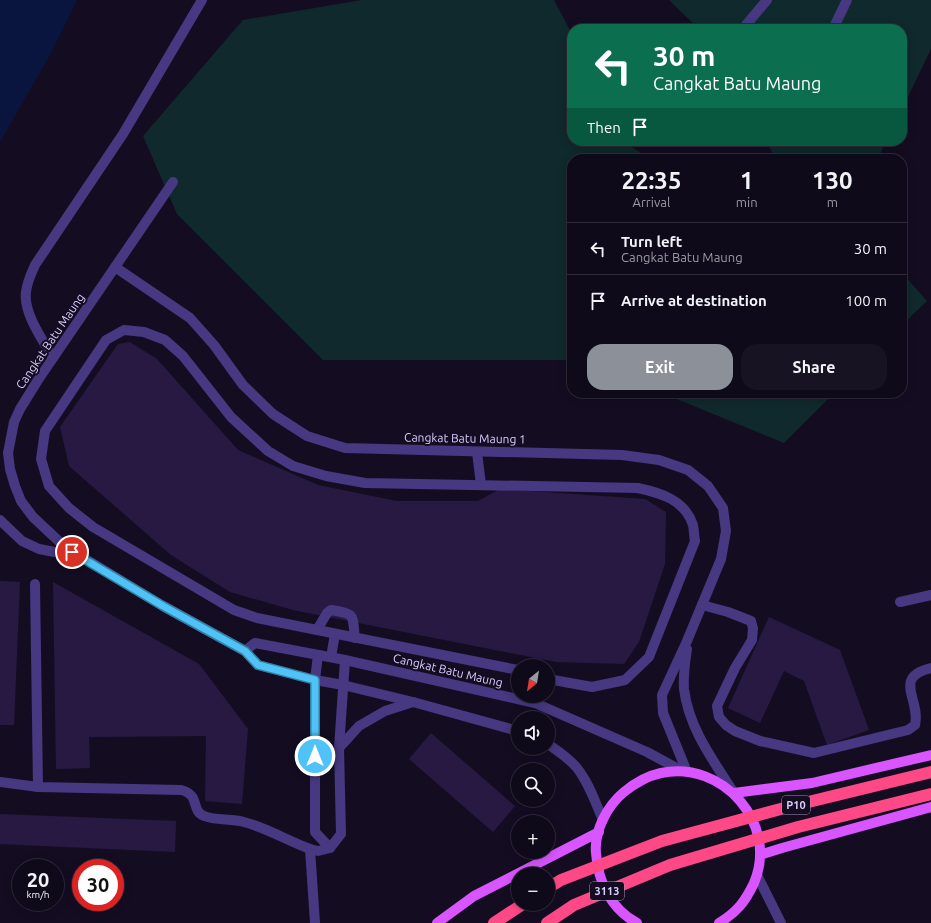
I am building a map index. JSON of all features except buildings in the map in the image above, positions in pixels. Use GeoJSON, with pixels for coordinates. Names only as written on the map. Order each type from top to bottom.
{"type":"FeatureCollection","features":[{"type":"Feature","properties":{"kind":"highway","name":"P10"},"geometry":{"type":"LineString","coordinates":[[662,841],[792,806],[931,772]]}},
{"type":"Feature","properties":{"kind":"highway","name":"P10"},"geometry":{"type":"LineString","coordinates":[[670,864],[798,827],[931,794]]}},
{"type":"Feature","properties":{"kind":"highway","name":"3113"},"geometry":{"type":"LineString","coordinates":[[555,884],[561,880],[662,841]]}},
{"type":"Feature","properties":{"kind":"highway","name":"3113"},"geometry":{"type":"LineString","coordinates":[[547,923],[574,905],[670,864]]}},
{"type":"Feature","properties":{"kind":"highway"},"geometry":{"type":"LineString","coordinates":[[494,923],[512,911]]}},
{"type":"Feature","properties":{"kind":"main road"},"geometry":{"type":"LineString","coordinates":[[734,793],[812,783],[931,755]]}},
{"type":"Feature","properties":{"kind":"main road"},"geometry":{"type":"LineString","coordinates":[[631,922],[616,907],[605,890],[598,871],[596,851],[598,832],[603,820],[617,798],[637,782],[661,773],[685,772],[712,778],[734,793],[748,811],[758,832],[760,855],[757,875],[748,897],[731,915],[719,923]]}},
{"type":"Feature","properties":{"kind":"main road"},"geometry":{"type":"LineString","coordinates":[[760,855],[931,807]]}},
{"type":"Feature","properties":{"kind":"main road"},"geometry":{"type":"LineString","coordinates":[[437,923],[474,896],[598,832]]}},
{"type":"Feature","properties":{"kind":"street"},"geometry":{"type":"LineString","coordinates":[[54,358],[37,330],[28,311],[25,294],[27,281],[35,265],[123,134],[202,0]]}},
{"type":"Feature","properties":{"kind":"street"},"geometry":{"type":"LineString","coordinates":[[747,24],[767,0]]}},
{"type":"Feature","properties":{"kind":"street"},"geometry":{"type":"LineString","coordinates":[[835,24],[847,0]]}},
{"type":"Feature","properties":{"kind":"street","name":"Cangkat Batu Maung"},"geometry":{"type":"LineString","coordinates":[[173,182],[28,395],[14,422],[8,453],[10,469],[21,501],[29,512],[64,546],[81,558],[163,606],[245,651],[258,665],[315,680],[343,685],[413,702],[511,729]]}},
{"type":"Feature","properties":{"kind":"street","name":"Cangkat Batu Maung 1"},"geometry":{"type":"LineString","coordinates":[[115,267],[190,318],[214,345],[242,385],[273,414],[307,436],[345,448],[622,455],[659,460],[688,470],[708,486],[723,508],[726,531],[722,558],[688,641],[662,695],[663,714],[685,772]]}},
{"type":"Feature","properties":{"kind":"street"},"geometry":{"type":"LineString","coordinates":[[511,669],[257,618],[234,610],[93,527],[69,508],[50,486],[40,459],[44,432],[106,340],[124,330],[144,332],[165,340],[183,356],[231,417],[268,451],[294,466],[326,476],[365,483],[638,488],[658,492],[673,499],[684,510],[693,524],[695,541],[649,656],[625,680],[618,682],[592,687],[555,681]]}},
{"type":"Feature","properties":{"kind":"street"},"geometry":{"type":"LineString","coordinates":[[477,452],[481,485]]}},
{"type":"Feature","properties":{"kind":"street"},"geometry":{"type":"LineString","coordinates":[[0,520],[22,542],[39,549],[81,558]]}},
{"type":"Feature","properties":{"kind":"street"},"geometry":{"type":"LineString","coordinates":[[35,584],[38,787]]}},
{"type":"Feature","properties":{"kind":"street"},"geometry":{"type":"LineString","coordinates":[[900,602],[931,595]]}},
{"type":"Feature","properties":{"kind":"street"},"geometry":{"type":"LineString","coordinates":[[702,605],[728,612],[751,621],[753,628],[752,640],[735,668],[717,706],[719,717],[726,725],[760,741],[814,753],[908,730],[915,725],[917,717],[909,685],[913,677],[920,671],[931,668]]}},
{"type":"Feature","properties":{"kind":"street"},"geometry":{"type":"LineString","coordinates":[[317,630],[327,613],[332,610],[349,613],[352,617],[356,638]]}},
{"type":"Feature","properties":{"kind":"street"},"geometry":{"type":"LineString","coordinates":[[331,657],[335,634]]}},
{"type":"Feature","properties":{"kind":"street","name":"Cangkat Batu Maung 1"},"geometry":{"type":"LineString","coordinates":[[688,641],[684,687],[686,702],[692,723],[701,741],[734,793]]}},
{"type":"Feature","properties":{"kind":"street","name":"Cangkat Batu Maung"},"geometry":{"type":"LineString","coordinates":[[245,651],[255,643],[331,657],[535,703],[647,752],[685,772]]}},
{"type":"Feature","properties":{"kind":"street"},"geometry":{"type":"LineString","coordinates":[[318,655],[315,680],[315,832],[330,848]]}},
{"type":"Feature","properties":{"kind":"street"},"geometry":{"type":"LineString","coordinates":[[0,782],[38,787],[186,791],[194,798],[196,809],[203,816],[243,821],[310,849],[318,851],[330,848],[341,834],[339,748],[345,660]]}},
{"type":"Feature","properties":{"kind":"street"},"geometry":{"type":"LineString","coordinates":[[339,748],[359,726],[385,711],[413,702]]}},
{"type":"Feature","properties":{"kind":"street"},"geometry":{"type":"LineString","coordinates":[[555,749],[565,756],[577,769],[588,786],[603,820]]}},
{"type":"Feature","properties":{"kind":"street"},"geometry":{"type":"LineString","coordinates":[[310,849],[315,923]]}},
{"type":"Feature","properties":{"kind":"street"},"geometry":{"type":"LineString","coordinates":[[757,875],[781,923]]}},
{"type":"Feature","properties":{"kind":"green space"},"geometry":{"type":"Polygon","coordinates":[[[362,0],[554,0],[567,25],[567,146],[632,146],[642,154],[567,154],[567,360],[323,360],[177,214],[143,136],[243,20],[362,0]]]}},
{"type":"Feature","properties":{"kind":"green space"},"geometry":{"type":"Polygon","coordinates":[[[669,0],[931,0],[931,49],[907,99],[907,24],[694,24],[669,0]]]}},
{"type":"Feature","properties":{"kind":"green space"},"geometry":{"type":"Polygon","coordinates":[[[769,146],[884,146],[880,154],[773,154],[769,146]]]}},
{"type":"Feature","properties":{"kind":"green space"},"geometry":{"type":"Polygon","coordinates":[[[907,279],[927,301],[907,320],[907,279]]]}},
{"type":"Feature","properties":{"kind":"green space"},"geometry":{"type":"Polygon","coordinates":[[[674,398],[829,398],[784,443],[674,398]]]}},
{"type":"Feature","properties":{"kind":"water"},"geometry":{"type":"Polygon","coordinates":[[[0,0],[77,0],[51,53],[0,142],[0,0]]]}},
{"type":"Feature","properties":{"kind":"route"},"geometry":{"type":"LineString","coordinates":[[72,552],[163,606],[245,651],[258,665],[315,680],[315,756]]}}]}
